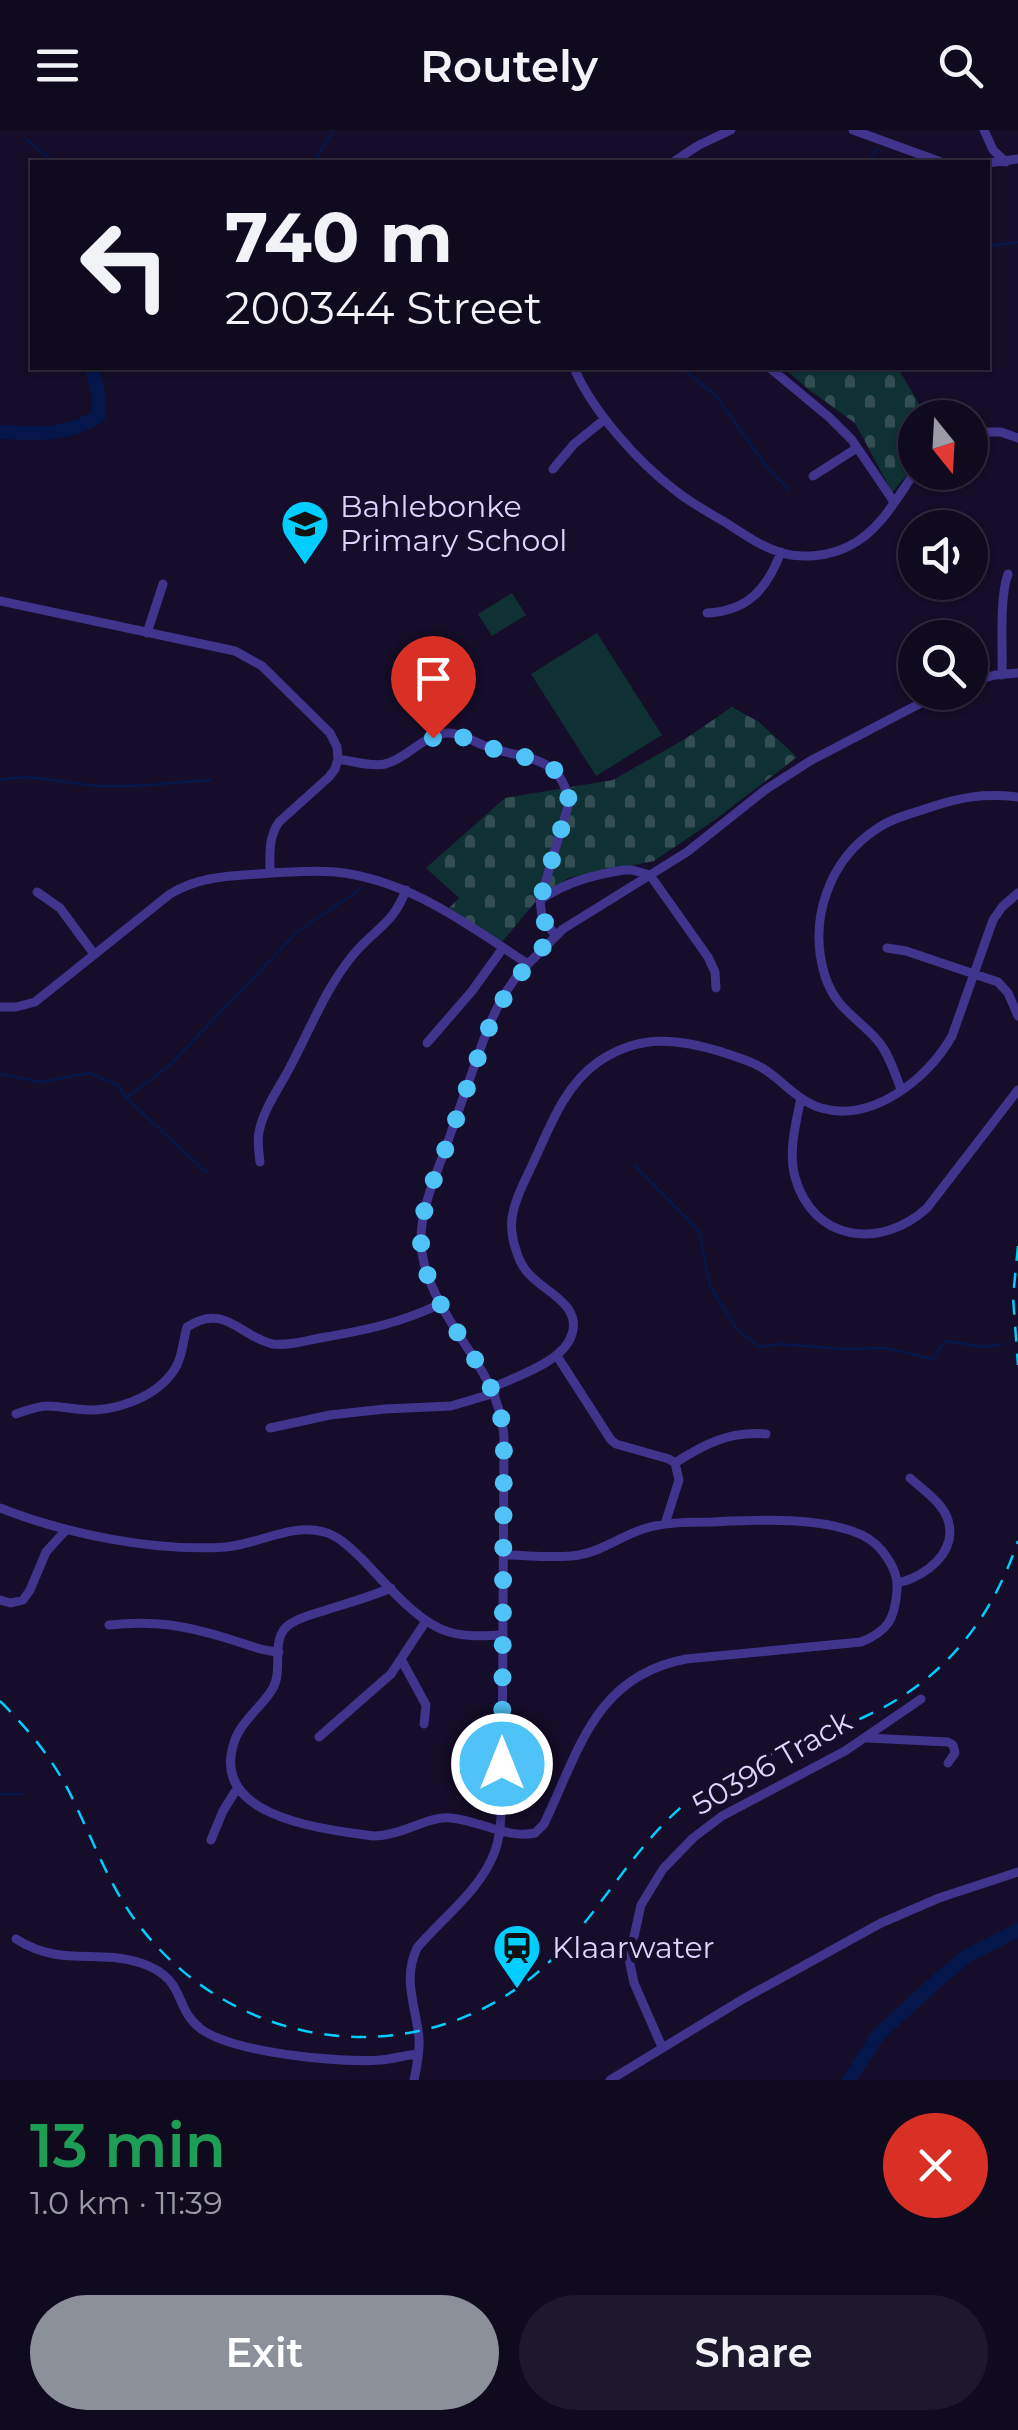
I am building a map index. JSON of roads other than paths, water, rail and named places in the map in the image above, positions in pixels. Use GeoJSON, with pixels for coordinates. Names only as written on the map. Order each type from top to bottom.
{"type":"FeatureCollection","features":[{"type":"Feature","properties":{"kind":"street"},"geometry":{"type":"LineString","coordinates":[[676,160],[731,130]]}},
{"type":"Feature","properties":{"kind":"street"},"geometry":{"type":"LineString","coordinates":[[853,130],[936,160]]}},
{"type":"Feature","properties":{"kind":"street"},"geometry":{"type":"LineString","coordinates":[[984,130],[993,150],[1006,162]]}},
{"type":"Feature","properties":{"kind":"street"},"geometry":{"type":"LineString","coordinates":[[990,163],[1018,160]]}},
{"type":"Feature","properties":{"kind":"street"},"geometry":{"type":"LineString","coordinates":[[575,370],[605,419],[662,480],[756,542],[781,552],[815,556],[850,546],[882,520],[902,490]]}},
{"type":"Feature","properties":{"kind":"street"},"geometry":{"type":"LineString","coordinates":[[772,370],[830,418],[857,448],[894,502]]}},
{"type":"Feature","properties":{"kind":"street"},"geometry":{"type":"LineString","coordinates":[[554,469],[574,444],[605,419]]}},
{"type":"Feature","properties":{"kind":"street"},"geometry":{"type":"LineString","coordinates":[[988,432],[1018,438]]}},
{"type":"Feature","properties":{"kind":"street"},"geometry":{"type":"LineString","coordinates":[[813,476],[857,448]]}},
{"type":"Feature","properties":{"kind":"street"},"geometry":{"type":"LineString","coordinates":[[707,613],[736,606],[756,595],[781,552]]}},
{"type":"Feature","properties":{"kind":"street"},"geometry":{"type":"LineString","coordinates":[[1002,675],[1004,585],[1008,574]]}},
{"type":"Feature","properties":{"kind":"street"},"geometry":{"type":"LineString","coordinates":[[147,633],[163,584]]}},
{"type":"Feature","properties":{"kind":"street"},"geometry":{"type":"LineString","coordinates":[[0,600],[235,651],[251,658],[274,677],[330,733],[336,741],[335,769],[274,829],[270,873]]}},
{"type":"Feature","properties":{"kind":"street"},"geometry":{"type":"LineString","coordinates":[[988,678],[1018,673]]}},
{"type":"Feature","properties":{"kind":"street"},"geometry":{"type":"LineString","coordinates":[[414,2080],[418,2032],[408,1983],[412,1959],[437,1924],[482,1876],[495,1852],[500,1831],[504,1436],[493,1390],[440,1304],[423,1260],[421,1239],[427,1202],[490,1025],[502,998],[554,935],[687,852],[765,790],[810,761],[908,710]]}},
{"type":"Feature","properties":{"kind":"street"},"geometry":{"type":"LineString","coordinates":[[338,759],[386,764],[449,732],[494,749],[528,756],[556,771],[567,788],[568,810],[540,900],[542,918],[554,935]]}},
{"type":"Feature","properties":{"kind":"street"},"geometry":{"type":"LineString","coordinates":[[902,1089],[882,1046],[838,1002],[826,980],[818,938],[828,888],[846,858],[879,827],[955,799],[981,794],[1018,797]]}},
{"type":"Feature","properties":{"kind":"street"},"geometry":{"type":"LineString","coordinates":[[540,900],[574,880],[624,870],[650,876],[708,958],[715,972],[716,988]]}},
{"type":"Feature","properties":{"kind":"street"},"geometry":{"type":"LineString","coordinates":[[0,1006],[35,1002],[183,886],[212,877],[337,872],[385,882],[427,900],[528,964]]}},
{"type":"Feature","properties":{"kind":"street"},"geometry":{"type":"LineString","coordinates":[[260,1162],[258,1144],[266,1109],[323,999],[354,954],[393,917],[406,890]]}},
{"type":"Feature","properties":{"kind":"street"},"geometry":{"type":"LineString","coordinates":[[37,892],[60,908],[94,954]]}},
{"type":"Feature","properties":{"kind":"street"},"geometry":{"type":"LineString","coordinates":[[270,1428],[348,1413],[451,1406],[493,1390],[557,1356],[572,1336],[572,1320],[566,1304],[524,1268],[515,1250],[512,1214],[556,1114],[575,1084],[617,1051],[662,1040],[704,1047],[756,1065],[821,1108],[852,1111],[880,1102],[902,1089],[946,1047],[994,920],[1018,893]]}},
{"type":"Feature","properties":{"kind":"street"},"geometry":{"type":"LineString","coordinates":[[427,1043],[503,948]]}},
{"type":"Feature","properties":{"kind":"street"},"geometry":{"type":"LineString","coordinates":[[887,948],[998,982],[1018,1016]]}},
{"type":"Feature","properties":{"kind":"street"},"geometry":{"type":"LineString","coordinates":[[801,1098],[792,1166],[800,1192],[822,1219],[837,1228],[865,1235],[897,1229],[927,1208],[1018,1090]]}},
{"type":"Feature","properties":{"kind":"street"},"geometry":{"type":"LineString","coordinates":[[16,1414],[44,1406],[112,1408],[139,1398],[158,1388],[174,1370],[190,1324],[218,1318],[261,1340],[286,1345],[376,1328],[440,1304]]}},
{"type":"Feature","properties":{"kind":"street"},"geometry":{"type":"LineString","coordinates":[[557,1356],[611,1440],[675,1463],[679,1480],[665,1524]]}},
{"type":"Feature","properties":{"kind":"street"},"geometry":{"type":"LineString","coordinates":[[675,1463],[730,1435],[766,1434]]}},
{"type":"Feature","properties":{"kind":"street"},"geometry":{"type":"LineString","coordinates":[[898,1583],[933,1566],[949,1533],[948,1520],[939,1504],[910,1478]]}},
{"type":"Feature","properties":{"kind":"street"},"geometry":{"type":"LineString","coordinates":[[0,1508],[65,1530],[205,1548],[248,1544],[298,1530],[319,1531],[343,1542],[426,1621],[450,1632],[502,1635]]}},
{"type":"Feature","properties":{"kind":"street"},"geometry":{"type":"LineString","coordinates":[[391,1588],[288,1624],[280,1636],[274,1687],[245,1722],[231,1759],[238,1788],[273,1816],[361,1834],[389,1836],[451,1818],[530,1835],[541,1828],[599,1711],[620,1688],[643,1672],[686,1659],[861,1642],[888,1624],[898,1583],[888,1560],[873,1542],[862,1536],[834,1526],[757,1520],[665,1524],[636,1531],[582,1555],[503,1554]]}},
{"type":"Feature","properties":{"kind":"street"},"geometry":{"type":"LineString","coordinates":[[0,1600],[23,1600],[46,1552],[65,1530]]}},
{"type":"Feature","properties":{"kind":"street"},"geometry":{"type":"LineString","coordinates":[[318,1737],[391,1674],[426,1621]]}},
{"type":"Feature","properties":{"kind":"street"},"geometry":{"type":"LineString","coordinates":[[109,1625],[169,1623],[279,1652]]}},
{"type":"Feature","properties":{"kind":"street"},"geometry":{"type":"LineString","coordinates":[[402,1661],[426,1705],[424,1724]]}},
{"type":"Feature","properties":{"kind":"street","name":"50396 Track"},"geometry":{"type":"LineString","coordinates":[[662,2047],[634,1983],[629,1960],[641,1905],[654,1882],[683,1848],[722,1816],[866,1738],[921,1699]]}},
{"type":"Feature","properties":{"kind":"street"},"geometry":{"type":"LineString","coordinates":[[866,1738],[948,1742],[955,1753],[948,1762]]}},
{"type":"Feature","properties":{"kind":"street"},"geometry":{"type":"LineString","coordinates":[[211,1840],[238,1788]]}},
{"type":"Feature","properties":{"kind":"street"},"geometry":{"type":"LineString","coordinates":[[610,2080],[802,1965],[903,1912],[1018,1872]]}},
{"type":"Feature","properties":{"kind":"street"},"geometry":{"type":"LineString","coordinates":[[16,1939],[51,1955],[124,1959],[148,1966],[173,1982],[198,2026],[236,2043],[305,2058],[378,2060],[418,2054]]}},
{"type":"Feature","properties":{"kind":"waterway"},"geometry":{"type":"LineString","coordinates":[[315,160],[333,130]]}},
{"type":"Feature","properties":{"kind":"waterway"},"geometry":{"type":"LineString","coordinates":[[26,139],[52,160]]}},
{"type":"Feature","properties":{"kind":"waterway"},"geometry":{"type":"LineString","coordinates":[[869,160],[877,149]]}},
{"type":"Feature","properties":{"kind":"waterway"},"geometry":{"type":"LineString","coordinates":[[990,246],[1018,242]]}},
{"type":"Feature","properties":{"kind":"waterway"},"geometry":{"type":"LineString","coordinates":[[0,432],[63,431],[99,416],[92,370]]}},
{"type":"Feature","properties":{"kind":"waterway"},"geometry":{"type":"LineString","coordinates":[[684,370],[716,396],[766,466],[789,490]]}},
{"type":"Feature","properties":{"kind":"waterway"},"geometry":{"type":"LineString","coordinates":[[0,780],[38,778],[115,786],[211,780]]}},
{"type":"Feature","properties":{"kind":"waterway"},"geometry":{"type":"LineString","coordinates":[[126,1098],[170,1065],[297,932],[362,888]]}},
{"type":"Feature","properties":{"kind":"waterway"},"geometry":{"type":"LineString","coordinates":[[0,1074],[41,1082],[89,1073],[118,1085],[126,1098],[207,1173]]}},
{"type":"Feature","properties":{"kind":"waterway"},"geometry":{"type":"LineString","coordinates":[[635,1166],[699,1231],[710,1286],[736,1328],[759,1347],[779,1344],[886,1348],[933,1359],[945,1341],[985,1347],[1003,1344]]}},
{"type":"Feature","properties":{"kind":"waterway"},"geometry":{"type":"LineString","coordinates":[[0,1794],[22,1794]]}},
{"type":"Feature","properties":{"kind":"waterway"},"geometry":{"type":"LineString","coordinates":[[849,2080],[878,2035],[939,1979],[967,1956],[1018,1930]]}},
{"type":"Feature","properties":{"kind":"railway"},"geometry":{"type":"LineString","coordinates":[[1018,1246],[1013,1297],[1018,1365]]}},
{"type":"Feature","properties":{"kind":"railway"},"geometry":{"type":"LineString","coordinates":[[0,1701],[52,1762],[128,1910],[176,1966],[221,1998],[270,2021],[321,2034],[374,2037],[427,2029],[479,2011],[527,1981],[574,1935],[656,1832],[706,1788],[763,1757],[864,1717],[917,1686],[940,1667],[978,1623],[1018,1541]]}},
{"type":"Feature","properties":{"kind":"place","name":"Bahlebonke Primary School"},"geometry":{"type":"Point","coordinates":[305,566]}},
{"type":"Feature","properties":{"kind":"place","name":"Klaarwater"},"geometry":{"type":"Point","coordinates":[517,1990]}}]}
